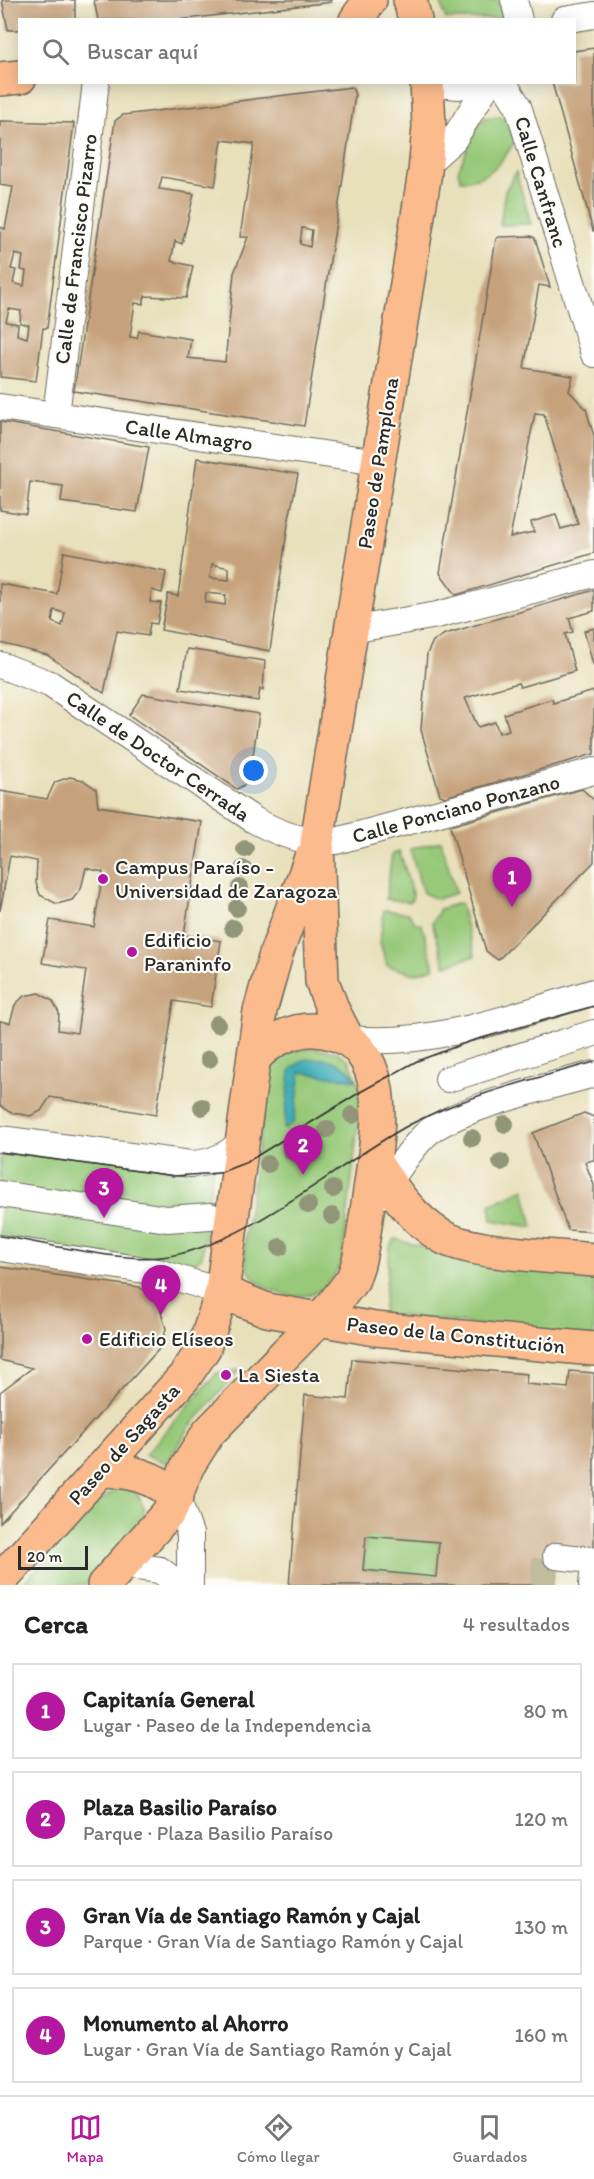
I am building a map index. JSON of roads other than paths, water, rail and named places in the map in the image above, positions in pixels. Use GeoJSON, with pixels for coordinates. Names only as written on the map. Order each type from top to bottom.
{"type":"FeatureCollection","features":[{"type":"Feature","properties":{"kind":"main road"},"geometry":{"type":"LineString","coordinates":[[410,0],[414,18]]}},
{"type":"Feature","properties":{"kind":"main road"},"geometry":{"type":"LineString","coordinates":[[0,79],[18,77]]}},
{"type":"Feature","properties":{"kind":"main road","name":"Paseo de Pamplona"},"geometry":{"type":"LineString","coordinates":[[242,1140],[266,983],[317,842],[426,164],[426,84]]}},
{"type":"Feature","properties":{"kind":"main road","name":"Paseo de Pamplona"},"geometry":{"type":"LineString","coordinates":[[177,1497],[187,1467],[202,1441],[289,1348],[319,1320],[341,1295],[356,1273],[366,1212],[381,1173],[376,1084],[364,1056],[347,1038],[333,1011],[322,981],[317,842]]}},
{"type":"Feature","properties":{"kind":"main road"},"geometry":{"type":"LineString","coordinates":[[254,1059],[268,1045],[296,1032],[322,1030],[347,1038]]}},
{"type":"Feature","properties":{"kind":"main road","name":"Paseo de Sagasta"},"geometry":{"type":"LineString","coordinates":[[0,1581],[102,1470],[198,1360],[222,1292],[242,1140]]}},
{"type":"Feature","properties":{"kind":"main road"},"geometry":{"type":"LineString","coordinates":[[381,1173],[410,1212],[450,1241],[497,1250],[594,1260]]}},
{"type":"Feature","properties":{"kind":"main road","name":"Paseo de la Constitución"},"geometry":{"type":"LineString","coordinates":[[222,1292],[267,1310],[319,1320],[400,1332],[594,1349]]}},
{"type":"Feature","properties":{"kind":"main road"},"geometry":{"type":"LineString","coordinates":[[102,1470],[144,1476],[169,1489],[177,1497],[165,1518],[113,1575]]}},
{"type":"Feature","properties":{"kind":"street"},"geometry":{"type":"LineString","coordinates":[[514,0],[518,18]]}},
{"type":"Feature","properties":{"kind":"street"},"geometry":{"type":"LineString","coordinates":[[576,18],[594,15]]}},
{"type":"Feature","properties":{"kind":"street","name":"Calle de Francisco Pizarro"},"geometry":{"type":"LineString","coordinates":[[56,415],[96,84]]}},
{"type":"Feature","properties":{"kind":"street"},"geometry":{"type":"LineString","coordinates":[[437,84],[459,86],[466,84]]}},
{"type":"Feature","properties":{"kind":"street"},"geometry":{"type":"LineString","coordinates":[[426,164],[462,129],[488,84]]}},
{"type":"Feature","properties":{"kind":"street","name":"Calle Canfranc"},"geometry":{"type":"LineString","coordinates":[[504,84],[518,106],[594,354]]}},
{"type":"Feature","properties":{"kind":"street","name":"Calle Almagro"},"geometry":{"type":"LineString","coordinates":[[0,407],[378,462]]}},
{"type":"Feature","properties":{"kind":"street"},"geometry":{"type":"LineString","coordinates":[[351,630],[437,615],[594,574]]}},
{"type":"Feature","properties":{"kind":"street","name":"Calle de Doctor Cerrada"},"geometry":{"type":"LineString","coordinates":[[0,665],[50,684],[254,820],[282,835],[317,842]]}},
{"type":"Feature","properties":{"kind":"street","name":"Calle Ponciano Ponzano"},"geometry":{"type":"LineString","coordinates":[[317,842],[343,840],[594,771]]}},
{"type":"Feature","properties":{"kind":"street"},"geometry":{"type":"LineString","coordinates":[[347,1038],[390,1041],[436,1034],[594,992]]}},
{"type":"Feature","properties":{"kind":"street"},"geometry":{"type":"LineString","coordinates":[[448,1079],[594,1033]]}},
{"type":"Feature","properties":{"kind":"street"},"geometry":{"type":"LineString","coordinates":[[381,1173],[439,1126],[471,1112],[594,1074]]}},
{"type":"Feature","properties":{"kind":"street"},"geometry":{"type":"LineString","coordinates":[[0,1139],[191,1164],[202,1164],[222,1156],[242,1140]]}},
{"type":"Feature","properties":{"kind":"street"},"geometry":{"type":"LineString","coordinates":[[0,1194],[167,1219],[210,1216]]}},
{"type":"Feature","properties":{"kind":"street"},"geometry":{"type":"LineString","coordinates":[[0,1248],[158,1272],[222,1292]]}},
{"type":"Feature","properties":{"kind":"street"},"geometry":{"type":"LineString","coordinates":[[177,1497],[190,1534],[190,1585]]}},
{"type":"Feature","properties":{"kind":"street"},"geometry":{"type":"LineString","coordinates":[[556,1556],[591,1560],[594,1566],[584,1580]]}},
{"type":"Feature","properties":{"kind":"street"},"geometry":{"type":"LineString","coordinates":[[113,1575],[142,1566],[159,1570],[179,1585]]}},
{"type":"Feature","properties":{"kind":"water"},"geometry":{"type":"Polygon","coordinates":[[[309,1059],[336,1062],[347,1069],[356,1080],[301,1072],[294,1122],[284,1129],[290,1071],[301,1061],[309,1059]]]}},
{"type":"Feature","properties":{"kind":"tunnel"},"geometry":{"type":"LineString","coordinates":[[543,1585],[546,1555],[556,1556]]}},
{"type":"Feature","properties":{"kind":"tram line"},"geometry":{"type":"LineString","coordinates":[[0,1152],[174,1176],[219,1173],[247,1162],[362,1091],[417,1061],[471,1041],[594,1006]]}},
{"type":"Feature","properties":{"kind":"tram line"},"geometry":{"type":"LineString","coordinates":[[0,1236],[125,1257],[162,1257],[193,1250],[225,1238],[257,1221],[381,1142],[431,1114],[500,1089],[594,1062]]}},
{"type":"Feature","properties":{"kind":"place","name":"Campus Paraíso - Universidad de Zaragoza"},"geometry":{"type":"Point","coordinates":[103,879]}},
{"type":"Feature","properties":{"kind":"place","name":"Capitanía General"},"geometry":{"type":"Point","coordinates":[512,907]}},
{"type":"Feature","properties":{"kind":"place","name":"Edificio Paraninfo"},"geometry":{"type":"Point","coordinates":[132,952]}},
{"type":"Feature","properties":{"kind":"place","name":"Plaza Basilio Paraíso"},"geometry":{"type":"Point","coordinates":[303,1175]}},
{"type":"Feature","properties":{"kind":"place","name":"Gran Vía de Santiago Ramón y Cajal"},"geometry":{"type":"Point","coordinates":[104,1218]}},
{"type":"Feature","properties":{"kind":"place","name":"Monumento al Ahorro"},"geometry":{"type":"Point","coordinates":[161,1315]}},
{"type":"Feature","properties":{"kind":"place","name":"Edificio Elíseos"},"geometry":{"type":"Point","coordinates":[87,1339]}},
{"type":"Feature","properties":{"kind":"place","name":"La Siesta"},"geometry":{"type":"Point","coordinates":[226,1375]}}]}
